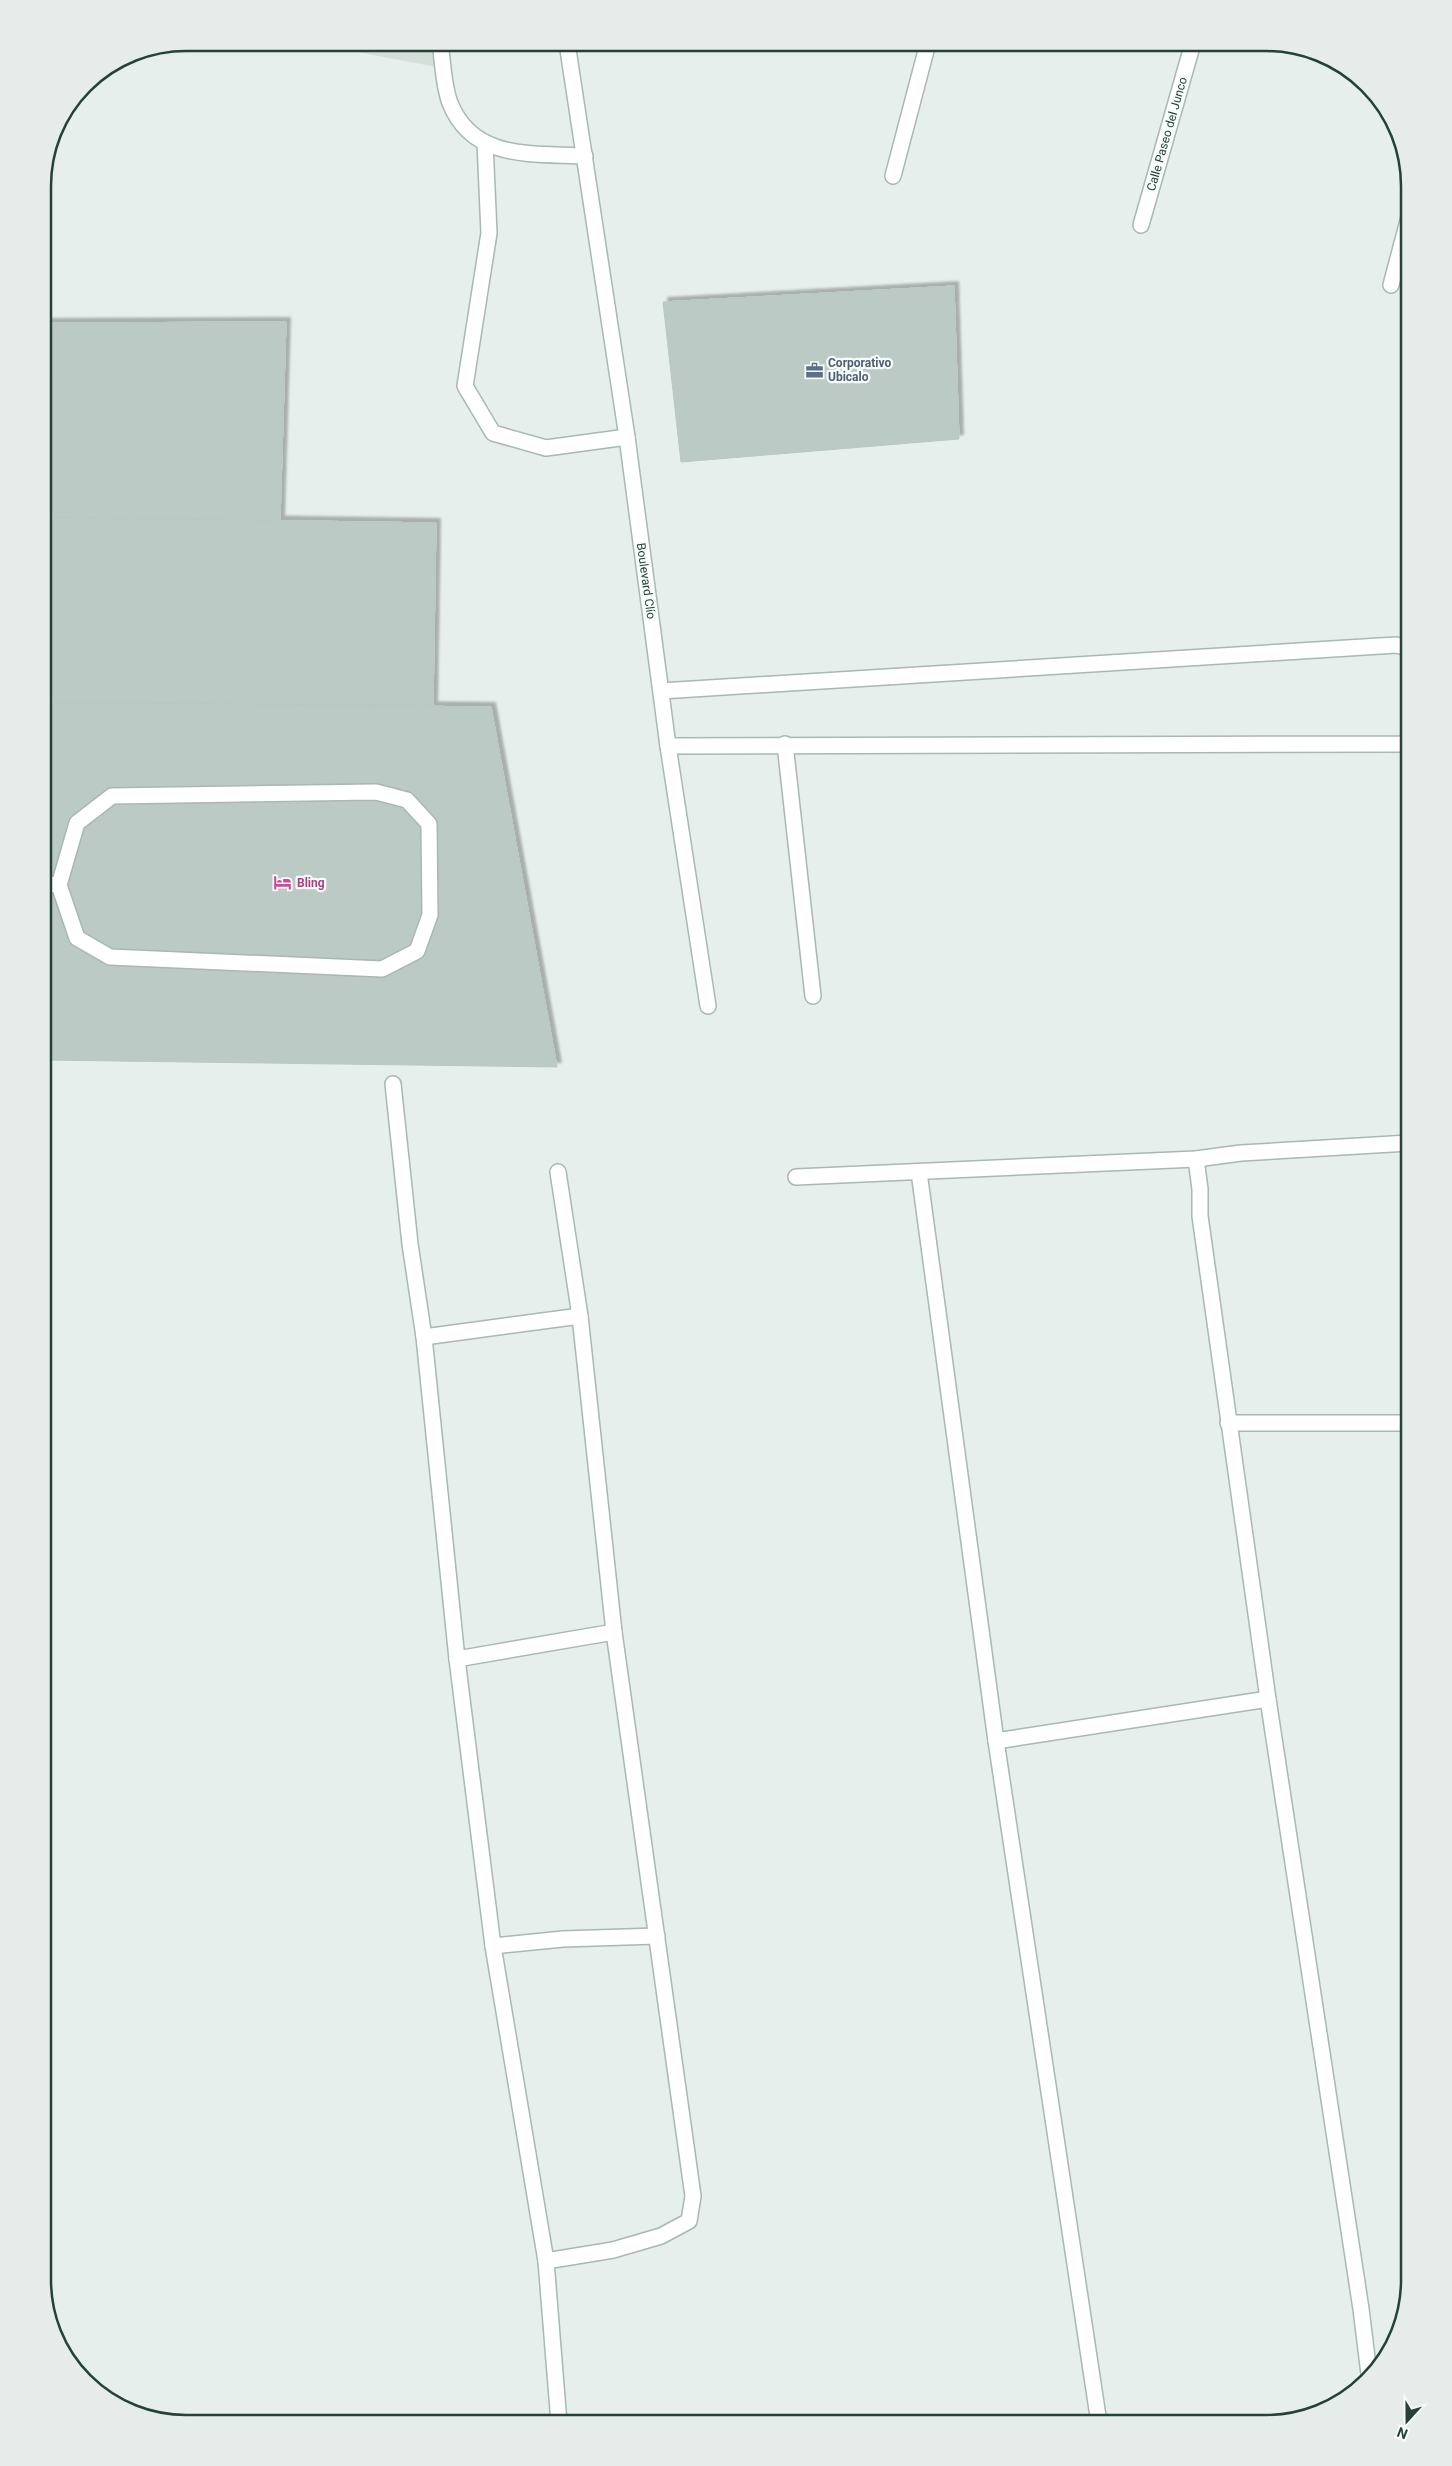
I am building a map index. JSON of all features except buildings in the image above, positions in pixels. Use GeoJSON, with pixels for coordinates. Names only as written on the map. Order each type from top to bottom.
{"type":"FeatureCollection","features":[{"type":"Feature","properties":{"kind":"street"},"geometry":{"type":"LineString","coordinates":[[442,52],[450,102],[463,128],[485,143],[513,151],[585,156]]}},
{"type":"Feature","properties":{"kind":"street","name":"Boulevard Clío"},"geometry":{"type":"LineString","coordinates":[[568,52],[627,438],[668,746],[708,1006]]}},
{"type":"Feature","properties":{"kind":"street"},"geometry":{"type":"LineString","coordinates":[[893,176],[926,52]]}},
{"type":"Feature","properties":{"kind":"street","name":"Calle Paseo del Junco"},"geometry":{"type":"LineString","coordinates":[[1141,226],[1190,52]]}},
{"type":"Feature","properties":{"kind":"street"},"geometry":{"type":"LineString","coordinates":[[485,143],[489,233],[465,386],[493,433],[546,448],[627,438]]}},
{"type":"Feature","properties":{"kind":"street"},"geometry":{"type":"LineString","coordinates":[[1391,285],[1401,249]]}},
{"type":"Feature","properties":{"kind":"street"},"geometry":{"type":"LineString","coordinates":[[661,691],[1401,647]]}},
{"type":"Feature","properties":{"kind":"street"},"geometry":{"type":"LineString","coordinates":[[668,746],[785,744],[1401,744]]}},
{"type":"Feature","properties":{"kind":"street"},"geometry":{"type":"LineString","coordinates":[[785,744],[813,996]]}},
{"type":"Feature","properties":{"kind":"street"},"geometry":{"type":"LineString","coordinates":[[376,792],[407,800],[429,824],[430,916],[417,951],[382,969],[110,957],[77,938],[59,885],[77,824],[112,796],[376,792]]}},
{"type":"Feature","properties":{"kind":"street"},"geometry":{"type":"LineString","coordinates":[[52,885],[59,885]]}},
{"type":"Feature","properties":{"kind":"street"},"geometry":{"type":"LineString","coordinates":[[393,1084],[410,1244],[424,1337],[456,1659],[493,1946],[546,2261],[558,2414]]}},
{"type":"Feature","properties":{"kind":"street"},"geometry":{"type":"LineString","coordinates":[[796,1177],[1196,1159],[1241,1153],[1401,1144]]}},
{"type":"Feature","properties":{"kind":"street"},"geometry":{"type":"LineString","coordinates":[[1196,1159],[1200,1189],[1200,1216],[1228,1423],[1368,2367]]}},
{"type":"Feature","properties":{"kind":"street"},"geometry":{"type":"LineString","coordinates":[[546,2261],[613,2250],[661,2236],[689,2221],[693,2196],[614,1632],[580,1316],[558,1172]]}},
{"type":"Feature","properties":{"kind":"street"},"geometry":{"type":"LineString","coordinates":[[918,1172],[996,1742],[1098,2415]]}},
{"type":"Feature","properties":{"kind":"street"},"geometry":{"type":"LineString","coordinates":[[424,1337],[580,1316]]}},
{"type":"Feature","properties":{"kind":"street"},"geometry":{"type":"LineString","coordinates":[[1228,1423],[1401,1423]]}},
{"type":"Feature","properties":{"kind":"street"},"geometry":{"type":"LineString","coordinates":[[456,1659],[614,1632]]}},
{"type":"Feature","properties":{"kind":"street"},"geometry":{"type":"LineString","coordinates":[[996,1742],[1268,1699]]}},
{"type":"Feature","properties":{"kind":"street"},"geometry":{"type":"LineString","coordinates":[[493,1946],[564,1939],[657,1936]]}},
{"type":"Feature","properties":{"kind":"shaded area"},"geometry":{"type":"Polygon","coordinates":[[[357,52],[434,52],[437,67],[357,52]]]}},
{"type":"Feature","properties":{"kind":"place","name":"Corporativo Ubicalo"},"geometry":{"type":"Point","coordinates":[814,370]}},
{"type":"Feature","properties":{"kind":"place","name":"Bling"},"geometry":{"type":"Point","coordinates":[283,883]}}]}
